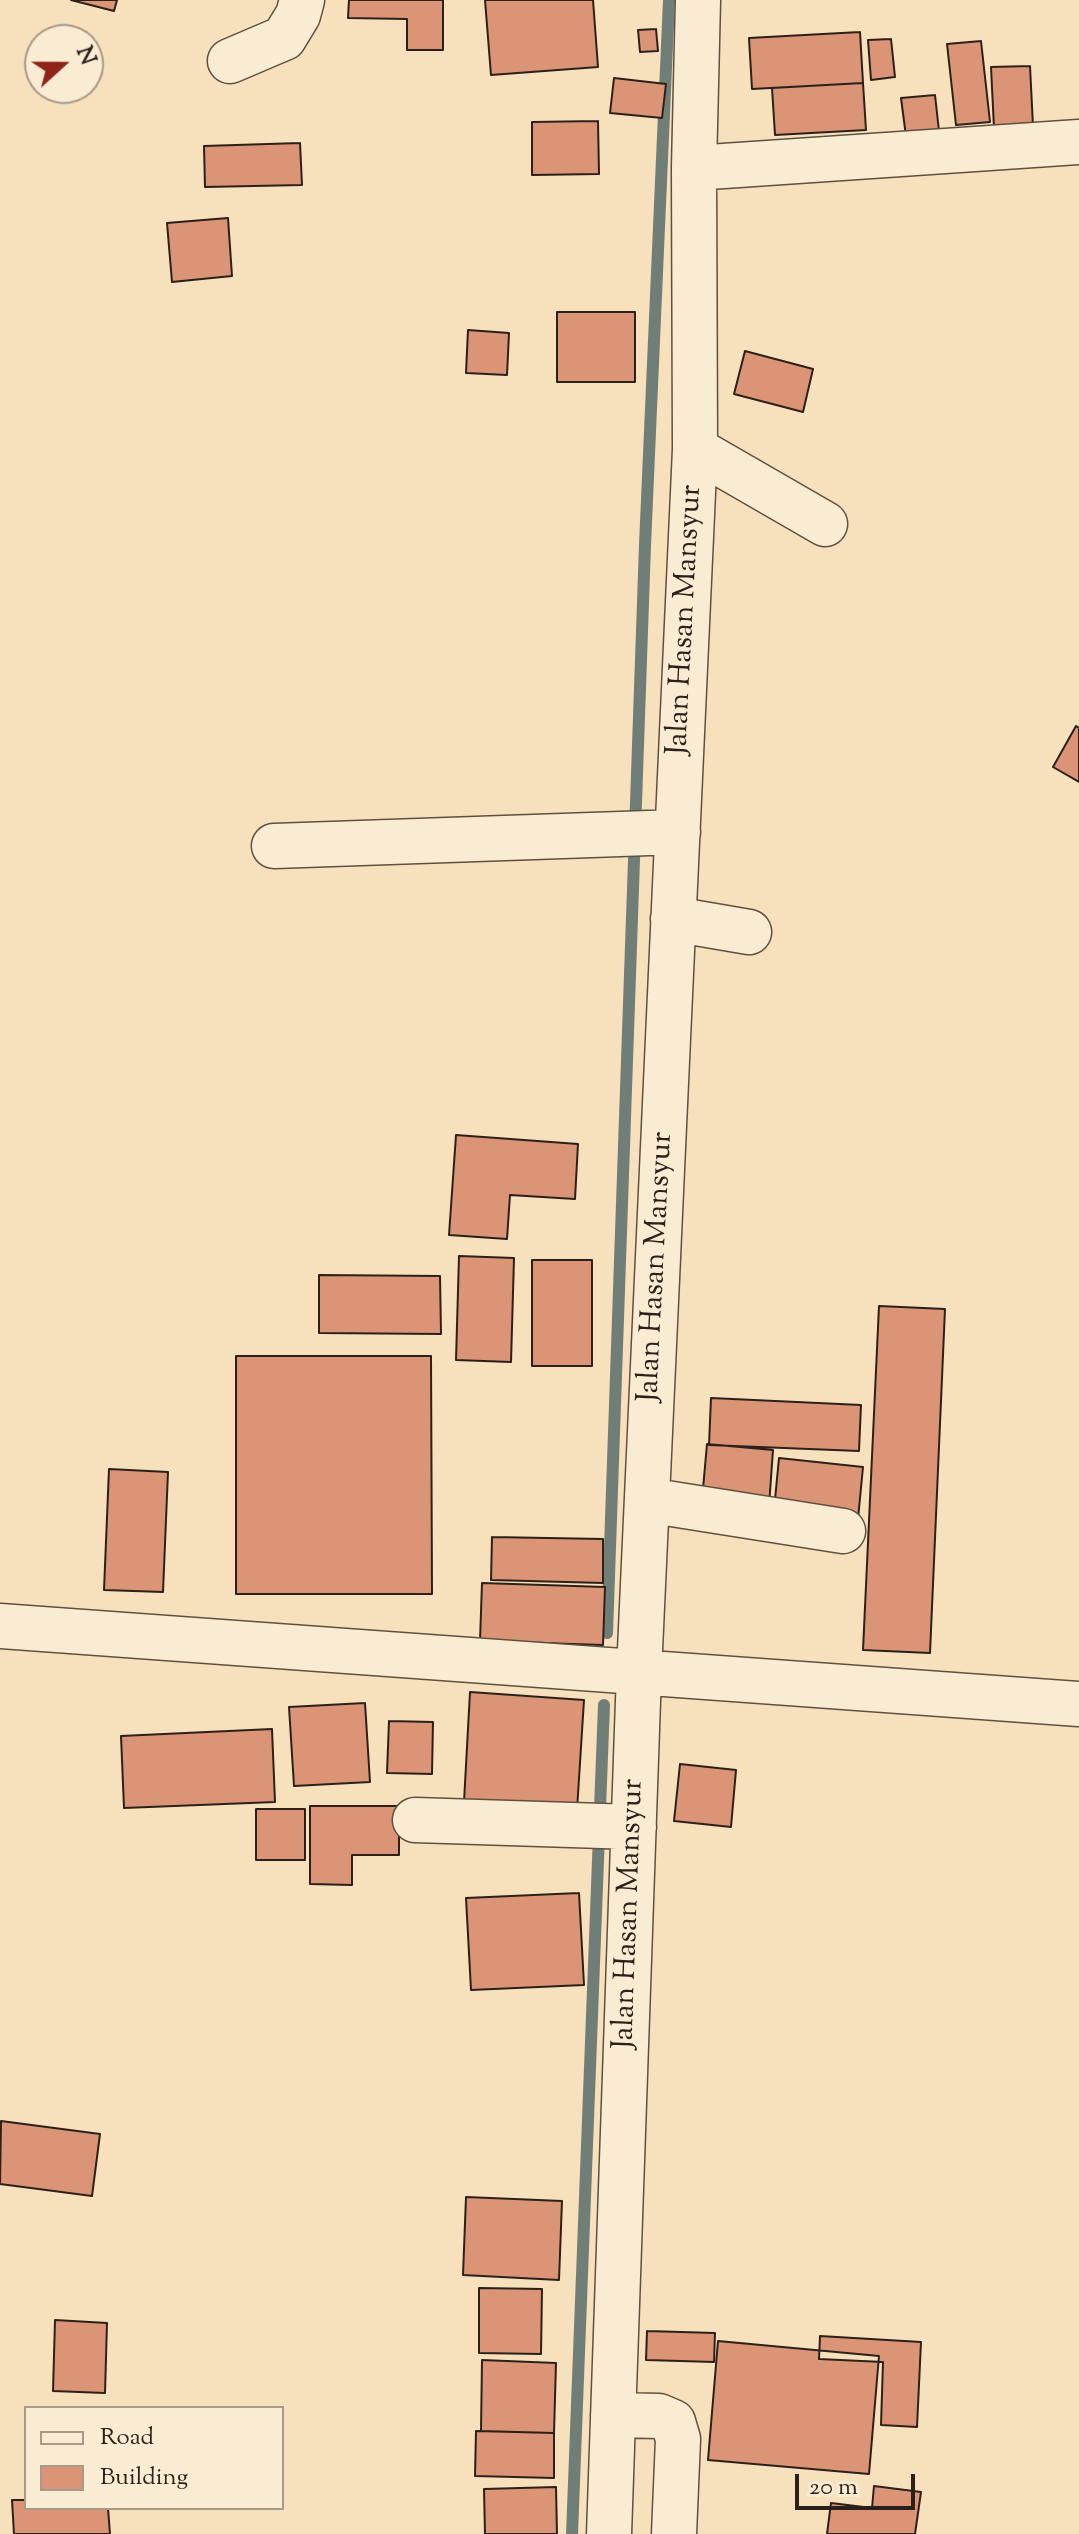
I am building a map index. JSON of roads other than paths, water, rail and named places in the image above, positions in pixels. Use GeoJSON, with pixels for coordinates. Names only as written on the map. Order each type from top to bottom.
{"type":"FeatureCollection","features":[{"type":"Feature","properties":{"kind":"street"},"geometry":{"type":"LineString","coordinates":[[230,61],[284,38],[298,15],[302,0]]}},
{"type":"Feature","properties":{"kind":"street","name":"Jalan Hasan Mansyur"},"geometry":{"type":"LineString","coordinates":[[609,2534],[639,1672],[695,449],[694,168],[698,0]]}},
{"type":"Feature","properties":{"kind":"street"},"geometry":{"type":"LineString","coordinates":[[694,168],[1079,142]]}},
{"type":"Feature","properties":{"kind":"street"},"geometry":{"type":"LineString","coordinates":[[695,449],[825,524]]}},
{"type":"Feature","properties":{"kind":"street"},"geometry":{"type":"LineString","coordinates":[[274,846],[678,832]]}},
{"type":"Feature","properties":{"kind":"street"},"geometry":{"type":"LineString","coordinates":[[673,919],[749,932]]}},
{"type":"Feature","properties":{"kind":"street"},"geometry":{"type":"LineString","coordinates":[[647,1500],[843,1531]]}},
{"type":"Feature","properties":{"kind":"street"},"geometry":{"type":"LineString","coordinates":[[0,1626],[1079,1704]]}},
{"type":"Feature","properties":{"kind":"street"},"geometry":{"type":"LineString","coordinates":[[415,1820],[634,1827]]}},
{"type":"Feature","properties":{"kind":"street"},"geometry":{"type":"LineString","coordinates":[[613,2415],[659,2416],[673,2422],[678,2439],[674,2534]]}},
{"type":"Feature","properties":{"kind":"waterway"},"geometry":{"type":"LineString","coordinates":[[607,1633],[645,545],[669,0]]}},
{"type":"Feature","properties":{"kind":"waterway"},"geometry":{"type":"LineString","coordinates":[[572,2534],[604,1705]]}}]}
